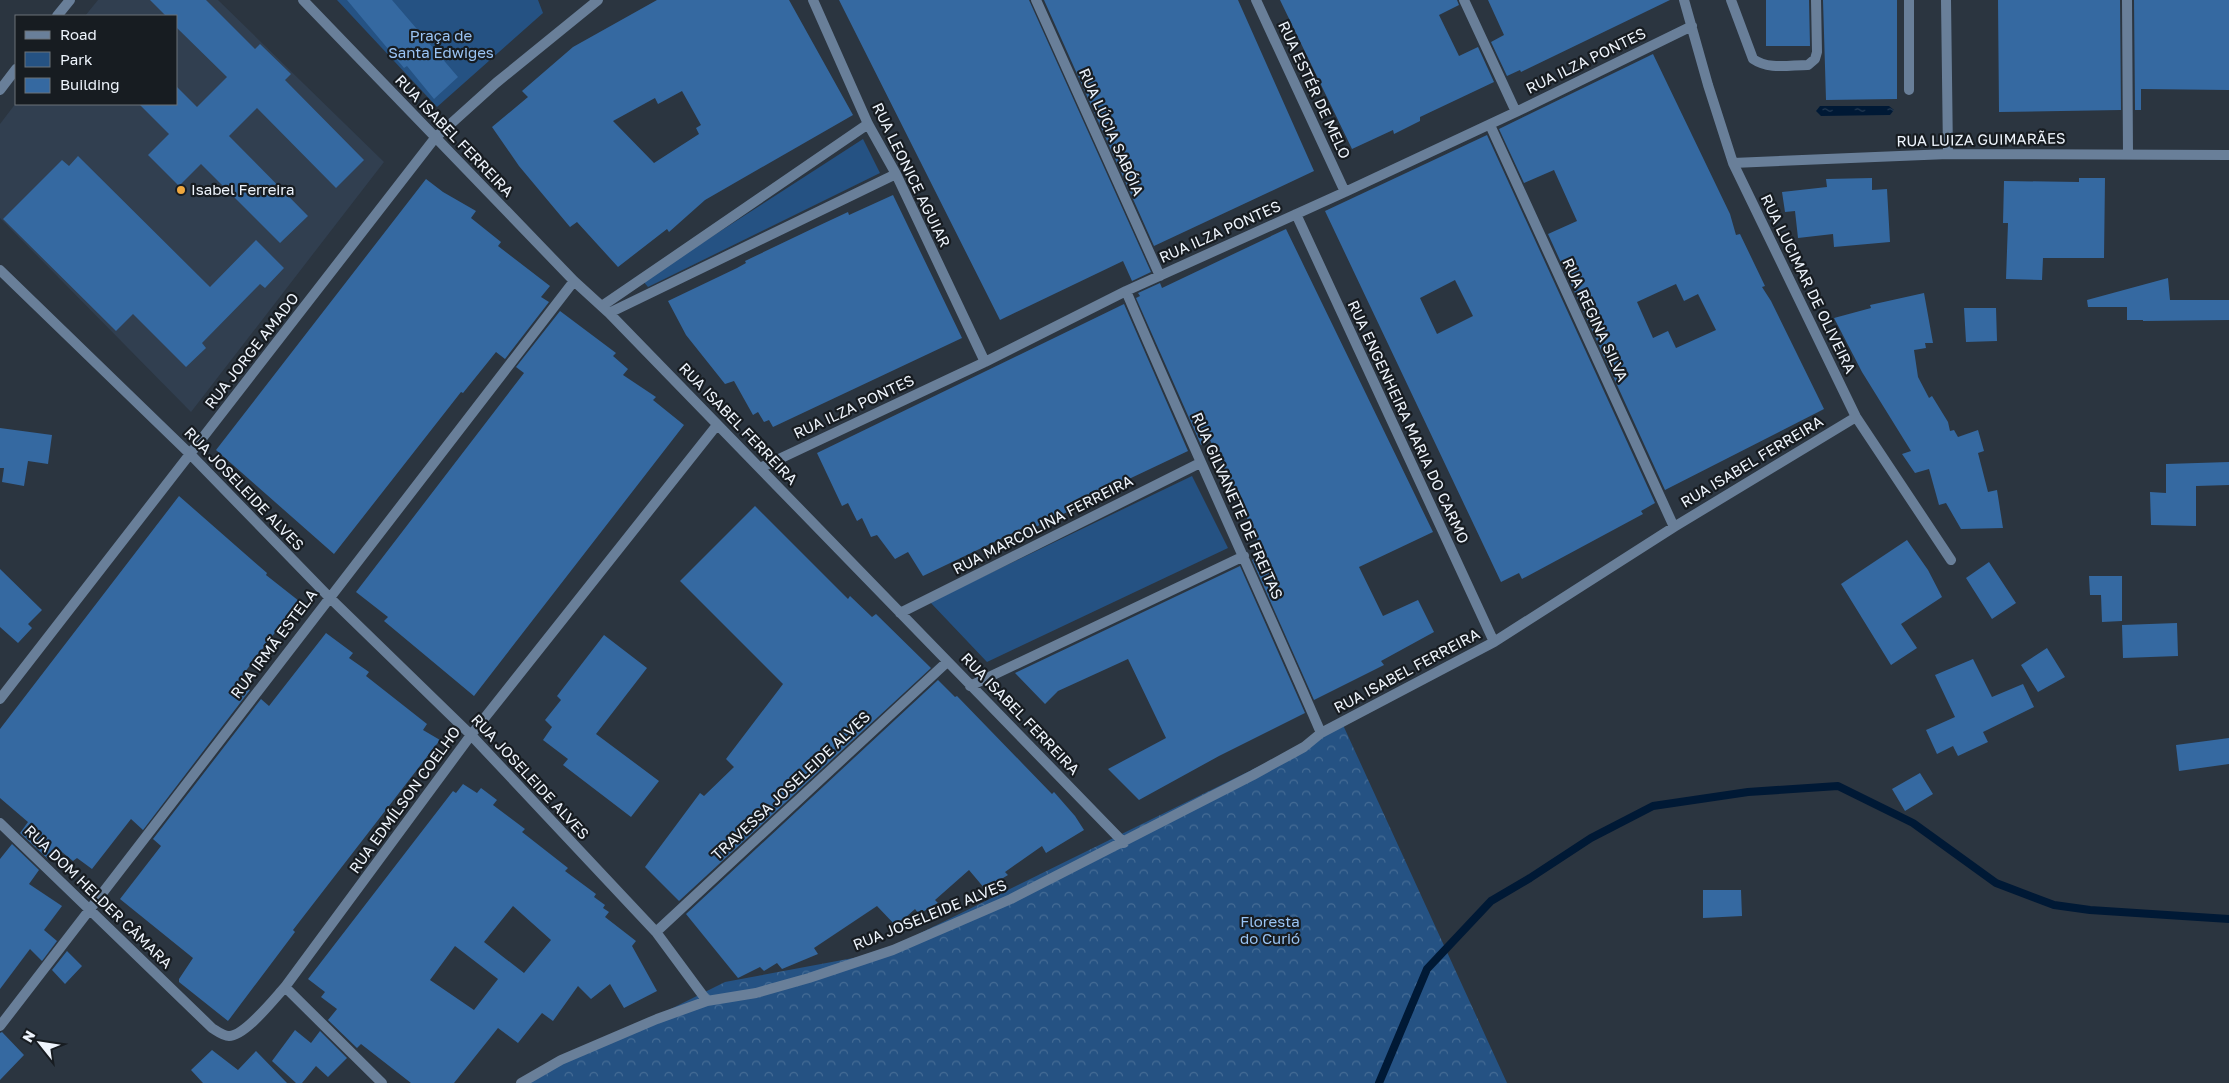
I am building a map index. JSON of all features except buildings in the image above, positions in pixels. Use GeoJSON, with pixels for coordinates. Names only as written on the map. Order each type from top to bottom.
{"type":"FeatureCollection","features":[{"type":"Feature","properties":{"kind":"street"},"geometry":{"type":"LineString","coordinates":[[58,15],[70,0]]}},
{"type":"Feature","properties":{"kind":"street","name":"RUA ISABEL FERREIRA"},"geometry":{"type":"LineString","coordinates":[[303,0],[574,281],[605,309],[1124,843],[1262,771],[1304,747],[1321,733],[1494,642],[1674,527],[1856,416]]}},
{"type":"Feature","properties":{"kind":"street","name":"RUA JORGE AMADO"},"geometry":{"type":"LineString","coordinates":[[0,699],[435,138],[496,83],[598,0]]}},
{"type":"Feature","properties":{"kind":"street","name":"RUA LEONICE AGUIAR"},"geometry":{"type":"LineString","coordinates":[[813,0],[868,124],[896,174],[985,362]]}},
{"type":"Feature","properties":{"kind":"street","name":"RUA LÚCIA SABÓIA"},"geometry":{"type":"LineString","coordinates":[[1036,0],[1160,276]]}},
{"type":"Feature","properties":{"kind":"street","name":"RUA ESTÉR DE MELO"},"geometry":{"type":"LineString","coordinates":[[1256,0],[1345,192]]}},
{"type":"Feature","properties":{"kind":"street"},"geometry":{"type":"LineString","coordinates":[[1464,0],[1516,112]]}},
{"type":"Feature","properties":{"kind":"street","name":"RUA LUCIMAR DE OLIVEIRA"},"geometry":{"type":"LineString","coordinates":[[1684,0],[1733,163],[1856,416],[1951,560]]}},
{"type":"Feature","properties":{"kind":"street"},"geometry":{"type":"LineString","coordinates":[[1731,0],[1753,59],[1762,65],[1769,66],[1808,64],[1815,59],[1817,52],[1816,0]]}},
{"type":"Feature","properties":{"kind":"street"},"geometry":{"type":"LineString","coordinates":[[1909,0],[1909,90]]}},
{"type":"Feature","properties":{"kind":"street"},"geometry":{"type":"LineString","coordinates":[[1946,0],[1948,154]]}},
{"type":"Feature","properties":{"kind":"street"},"geometry":{"type":"LineString","coordinates":[[2127,0],[2128,155]]}},
{"type":"Feature","properties":{"kind":"street","name":"RUA ILZA PONTES"},"geometry":{"type":"LineString","coordinates":[[760,468],[985,362],[1126,291],[1516,112],[1692,26]]}},
{"type":"Feature","properties":{"kind":"street"},"geometry":{"type":"LineString","coordinates":[[0,90],[15,70]]}},
{"type":"Feature","properties":{"kind":"street"},"geometry":{"type":"LineString","coordinates":[[605,309],[868,124]]}},
{"type":"Feature","properties":{"kind":"street","name":"RUA REGINA SILVA"},"geometry":{"type":"LineString","coordinates":[[1490,124],[1674,527]]}},
{"type":"Feature","properties":{"kind":"street","name":"RUA LUIZA GUIMARÃES"},"geometry":{"type":"LineString","coordinates":[[1733,163],[1948,154],[2229,155]]}},
{"type":"Feature","properties":{"kind":"street"},"geometry":{"type":"LineString","coordinates":[[605,309],[896,174]]}},
{"type":"Feature","properties":{"kind":"street","name":"RUA ENGENHEIRA MARIA DO CARMO"},"geometry":{"type":"LineString","coordinates":[[1296,214],[1494,642]]}},
{"type":"Feature","properties":{"kind":"street","name":"RUA JOSELEIDE ALVES"},"geometry":{"type":"LineString","coordinates":[[0,270],[191,455],[329,597],[471,735],[656,932],[708,1000],[756,993],[809,978],[893,950],[1011,899],[1124,843]]}},
{"type":"Feature","properties":{"kind":"street","name":"RUA IRMÃ ESTELA"},"geometry":{"type":"LineString","coordinates":[[0,1026],[574,281]]}},
{"type":"Feature","properties":{"kind":"street","name":"RUA GILVANETE DE FREITAS"},"geometry":{"type":"LineString","coordinates":[[1126,291],[1200,463],[1244,556],[1321,733]]}},
{"type":"Feature","properties":{"kind":"street","name":"RUA EDMÍLSON COELHO"},"geometry":{"type":"LineString","coordinates":[[176,993],[212,1028],[227,1036],[236,1035],[258,1016],[285,987],[471,735],[717,425]]}},
{"type":"Feature","properties":{"kind":"street","name":"RUA MARCOLINA FERREIRA"},"geometry":{"type":"LineString","coordinates":[[900,613],[1200,463]]}},
{"type":"Feature","properties":{"kind":"street"},"geometry":{"type":"LineString","coordinates":[[970,686],[1244,556]]}},
{"type":"Feature","properties":{"kind":"street","name":"TRAVESSA JOSELEIDE ALVES"},"geometry":{"type":"LineString","coordinates":[[656,932],[947,662]]}},
{"type":"Feature","properties":{"kind":"street","name":"RUA DOM HELDER CÂMARA"},"geometry":{"type":"LineString","coordinates":[[0,823],[176,993]]}},
{"type":"Feature","properties":{"kind":"street"},"geometry":{"type":"LineString","coordinates":[[285,987],[382,1083]]}},
{"type":"Feature","properties":{"kind":"street"},"geometry":{"type":"LineString","coordinates":[[521,1083],[561,1060],[657,1019],[708,1000]]}},
{"type":"Feature","properties":{"kind":"shaded area","name":"Isabel Ferreira"},"geometry":{"type":"Polygon","coordinates":[[[98,0],[218,0],[384,162],[191,412],[0,218],[0,124],[15,104],[178,105],[178,15],[86,15],[98,0]]]}},
{"type":"Feature","properties":{"kind":"green space","name":"Praça de Santa Edwiges"},"geometry":{"type":"Polygon","coordinates":[[[337,0],[538,0],[543,13],[437,107],[337,0]]]}},
{"type":"Feature","properties":{"kind":"green space"},"geometry":{"type":"Polygon","coordinates":[[[863,139],[880,173],[648,287],[643,281],[863,139]]]}},
{"type":"Feature","properties":{"kind":"green space"},"geometry":{"type":"Polygon","coordinates":[[[1192,476],[1228,548],[987,662],[930,602],[1192,476]]]}},
{"type":"Feature","properties":{"kind":"green space","name":"Floresta do Curió"},"geometry":{"type":"Polygon","coordinates":[[[1343,725],[1507,1083],[522,1083],[725,982],[880,953],[1343,725]]]}},
{"type":"Feature","properties":{"kind":"water"},"geometry":{"type":"Polygon","coordinates":[[[1820,106],[1889,106],[1894,110],[1890,115],[1821,116],[1816,111],[1820,106]]]}},
{"type":"Feature","properties":{"kind":"waterway"},"geometry":{"type":"LineString","coordinates":[[1379,1083],[1427,969],[1491,901],[1591,838],[1653,806],[1748,792],[1838,786],[1913,823],[1996,883],[2054,905],[2090,910],[2229,919]]}},
{"type":"Feature","properties":{"kind":"place","name":"Isabel Ferreira"},"geometry":{"type":"Point","coordinates":[181,190]}}]}
